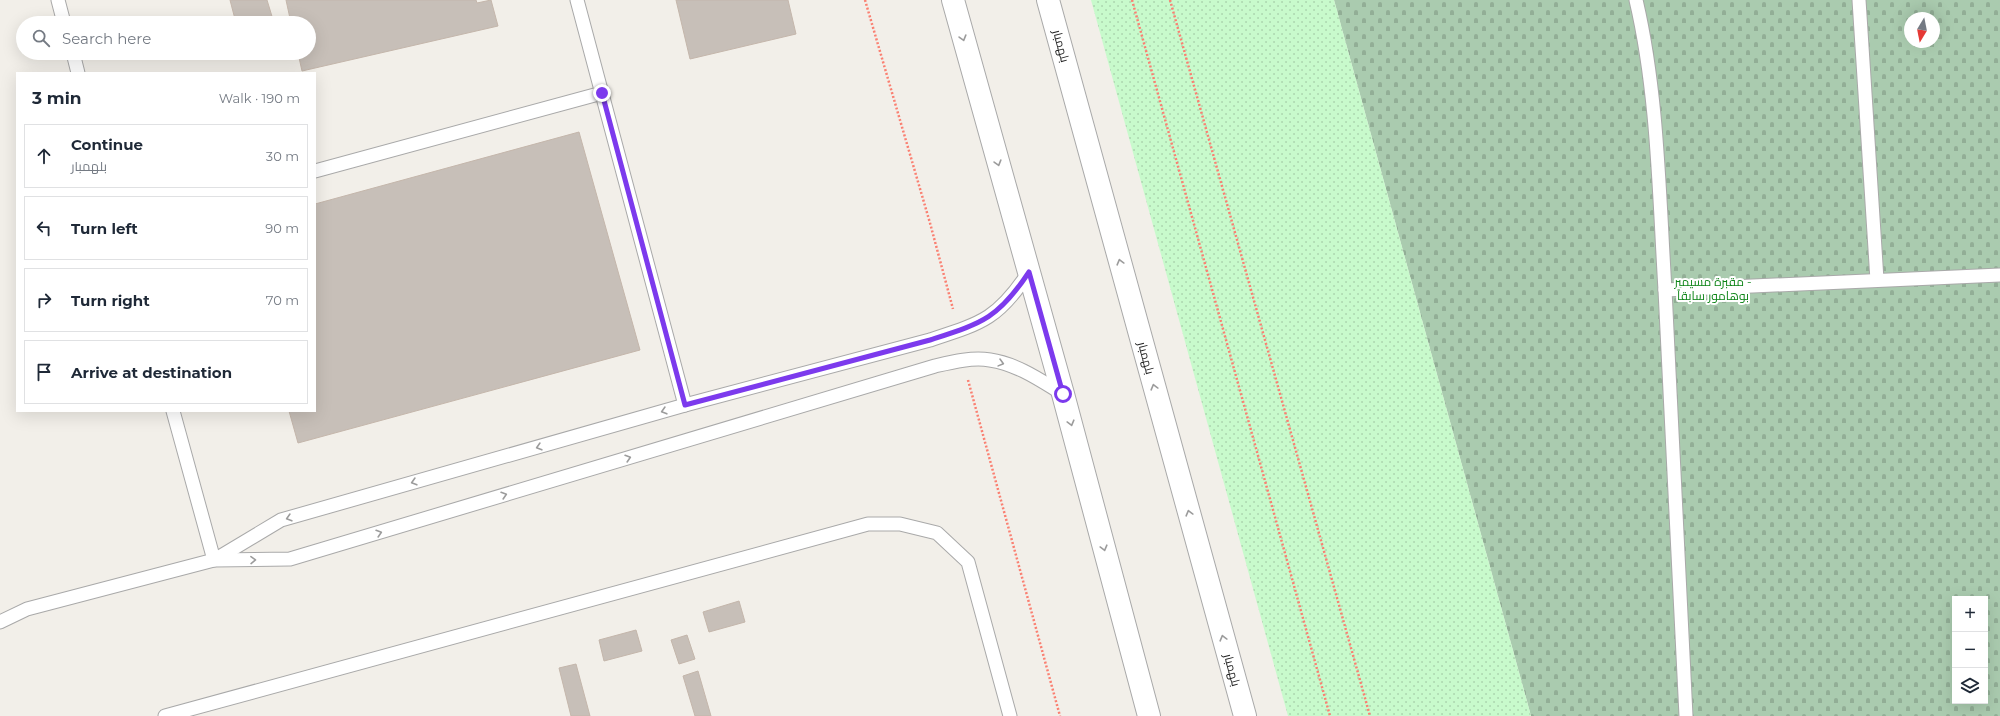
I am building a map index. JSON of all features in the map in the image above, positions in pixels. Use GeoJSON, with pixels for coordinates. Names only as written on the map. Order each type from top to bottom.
{"type":"FeatureCollection","features":[{"type":"Feature","properties":{"kind":"street"},"geometry":{"type":"LineString","coordinates":[[953,0],[1063,394],[1149,716]]}},
{"type":"Feature","properties":{"kind":"street","name":"بلهمبار"},"geometry":{"type":"LineString","coordinates":[[1048,0],[1245,716]]}},
{"type":"Feature","properties":{"kind":"lane"},"geometry":{"type":"LineString","coordinates":[[58,0],[62,16]]}},
{"type":"Feature","properties":{"kind":"lane"},"geometry":{"type":"LineString","coordinates":[[577,0],[685,405]]}},
{"type":"Feature","properties":{"kind":"lane"},"geometry":{"type":"LineString","coordinates":[[1636,0],[1648,64],[1653,109],[1665,290],[1686,716]]}},
{"type":"Feature","properties":{"kind":"lane"},"geometry":{"type":"LineString","coordinates":[[1859,0],[1877,280]]}},
{"type":"Feature","properties":{"kind":"lane"},"geometry":{"type":"LineString","coordinates":[[75,60],[78,72]]}},
{"type":"Feature","properties":{"kind":"lane"},"geometry":{"type":"LineString","coordinates":[[316,171],[602,93]]}},
{"type":"Feature","properties":{"kind":"lane"},"geometry":{"type":"LineString","coordinates":[[214,560],[281,520],[685,405],[930,340],[958,331],[985,321],[1000,309],[1016,292],[1029,272]]}},
{"type":"Feature","properties":{"kind":"lane"},"geometry":{"type":"LineString","coordinates":[[1665,290],[2000,275]]}},
{"type":"Feature","properties":{"kind":"lane"},"geometry":{"type":"LineString","coordinates":[[0,622],[27,609],[214,560],[290,559],[934,366],[963,360],[989,359],[1010,365],[1028,373],[1063,394]]}},
{"type":"Feature","properties":{"kind":"lane"},"geometry":{"type":"LineString","coordinates":[[173,412],[214,560]]}},
{"type":"Feature","properties":{"kind":"lane"},"geometry":{"type":"LineString","coordinates":[[165,716],[868,524],[900,524],[937,532],[968,562],[1010,716]]}},
{"type":"Feature","properties":{"kind":"path"},"geometry":{"type":"LineString","coordinates":[[1132,0],[1330,716]]}},
{"type":"Feature","properties":{"kind":"path"},"geometry":{"type":"LineString","coordinates":[[1170,0],[1370,716]]}},
{"type":"Feature","properties":{"kind":"green space"},"geometry":{"type":"Polygon","coordinates":[[[1091,0],[1334,0],[1531,716],[1288,716],[1091,0]]]}},
{"type":"Feature","properties":{"kind":"green space","name":"مقبرة مسيمير - بوهامور سابقاً"},"geometry":{"type":"Polygon","coordinates":[[[1334,0],[2000,0],[2000,716],[1531,716],[1334,0]]]}},
{"type":"Feature","properties":{"kind":"building"},"geometry":{"type":"Polygon","coordinates":[[[230,0],[267,0],[272,16],[234,16],[230,0]]]}},
{"type":"Feature","properties":{"kind":"building"},"geometry":{"type":"Polygon","coordinates":[[[286,0],[476,0],[477,3],[491,0],[498,26],[302,71],[300,60],[316,60],[316,16],[289,16],[286,0]]]}},
{"type":"Feature","properties":{"kind":"building"},"geometry":{"type":"Polygon","coordinates":[[[676,0],[788,0],[796,34],[690,59],[676,0]]]}},
{"type":"Feature","properties":{"kind":"building"},"geometry":{"type":"Polygon","coordinates":[[[579,132],[640,350],[298,443],[289,412],[316,412],[316,204],[579,132]]]}},
{"type":"Feature","properties":{"kind":"building"},"geometry":{"type":"Polygon","coordinates":[[[739,601],[745,622],[709,632],[703,612],[739,601]]]}},
{"type":"Feature","properties":{"kind":"building"},"geometry":{"type":"Polygon","coordinates":[[[636,630],[642,651],[604,661],[599,640],[636,630]]]}},
{"type":"Feature","properties":{"kind":"building"},"geometry":{"type":"Polygon","coordinates":[[[687,635],[695,659],[679,664],[671,640],[687,635]]]}},
{"type":"Feature","properties":{"kind":"building"},"geometry":{"type":"Polygon","coordinates":[[[576,664],[590,716],[571,716],[559,668],[576,664]]]}},
{"type":"Feature","properties":{"kind":"building"},"geometry":{"type":"Polygon","coordinates":[[[698,671],[711,716],[695,716],[683,676],[698,671]]]}},
{"type":"Feature","properties":{"kind":"route"},"geometry":{"type":"LineString","coordinates":[[602,93],[685,405],[930,340],[985,321],[1000,309],[1016,292],[1029,272],[1063,394]]}}]}
